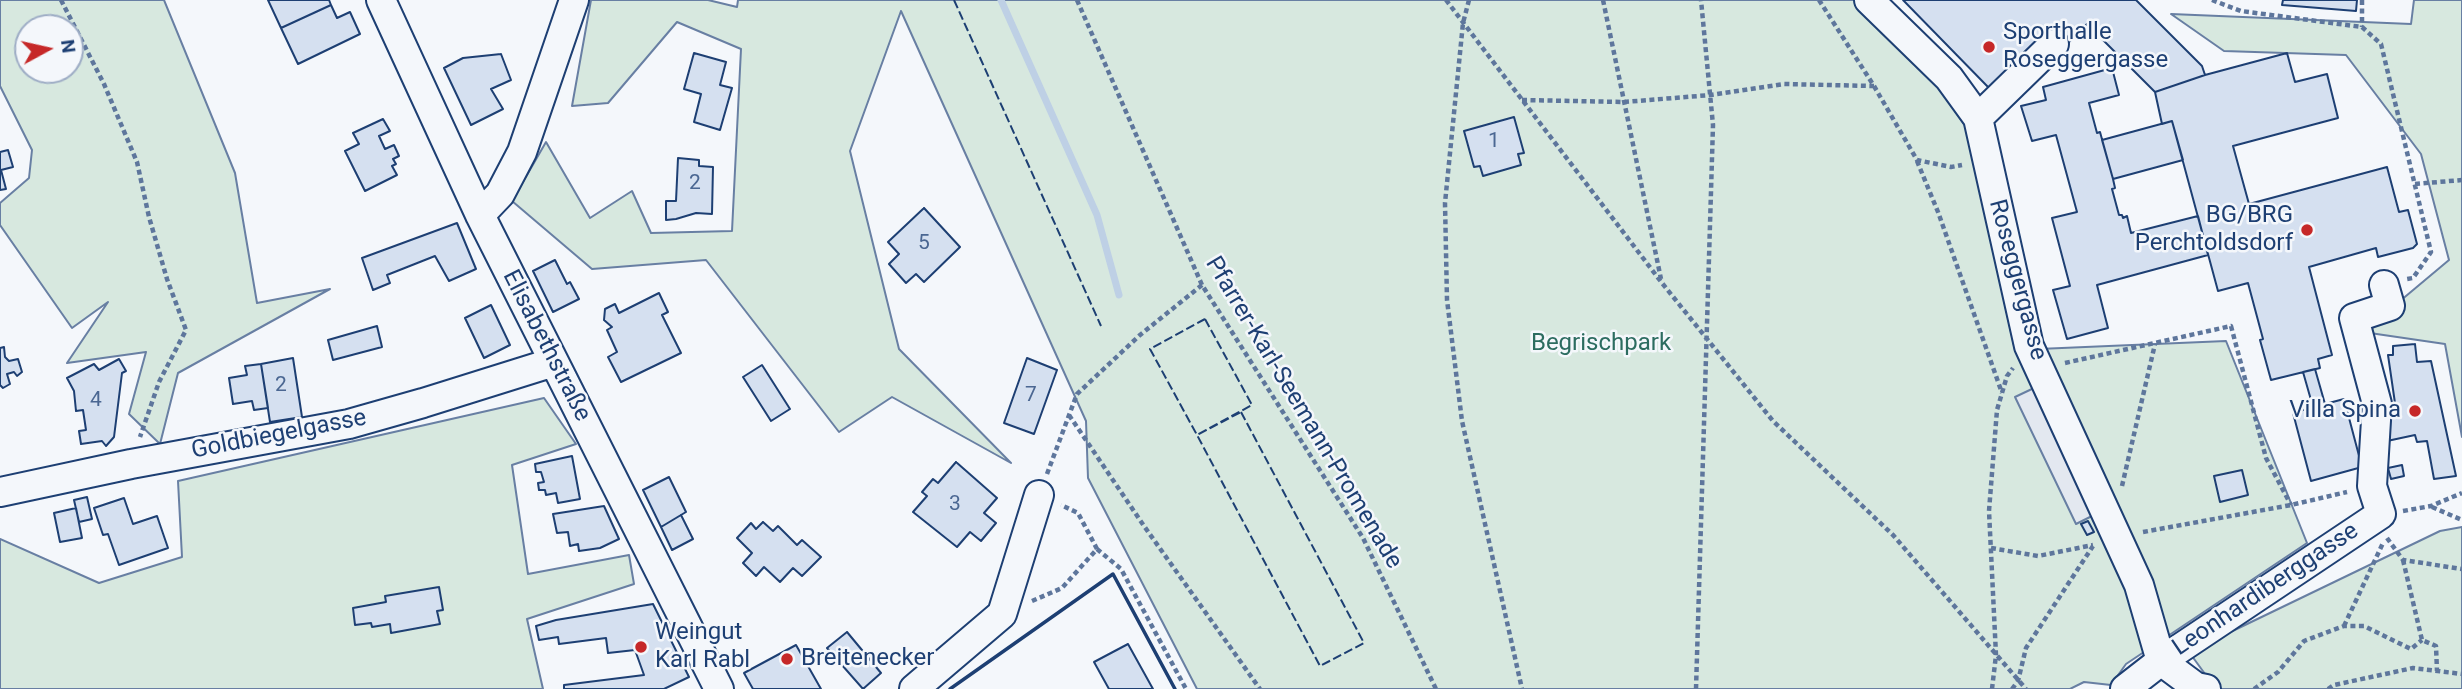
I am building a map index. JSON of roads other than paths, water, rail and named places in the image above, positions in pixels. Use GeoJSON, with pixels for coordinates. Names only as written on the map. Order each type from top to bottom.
{"type":"FeatureCollection","features":[{"type":"Feature","properties":{"kind":"street","name":"Elisabethstraße"},"geometry":{"type":"LineString","coordinates":[[381,0],[480,215],[719,689]]}},
{"type":"Feature","properties":{"kind":"street"},"geometry":{"type":"LineString","coordinates":[[480,215],[500,194],[522,152],[574,0]]}},
{"type":"Feature","properties":{"kind":"street","name":"Roseggergasse"},"geometry":{"type":"LineString","coordinates":[[1869,0],[1948,79],[1978,118],[2035,358],[2104,539],[2139,586],[2161,661]]}},
{"type":"Feature","properties":{"kind":"street"},"geometry":{"type":"LineString","coordinates":[[1978,118],[2054,44]]}},
{"type":"Feature","properties":{"kind":"street","name":"Leonhardiberggasse"},"geometry":{"type":"LineString","coordinates":[[2206,689],[2196,687],[2161,661],[2381,514],[2372,486],[2377,404],[2354,318],[2390,306],[2384,285]]}},
{"type":"Feature","properties":{"kind":"street","name":"Goldbiegelgasse"},"geometry":{"type":"LineString","coordinates":[[0,492],[131,464],[349,424],[554,362]]}},
{"type":"Feature","properties":{"kind":"street"},"geometry":{"type":"LineString","coordinates":[[914,689],[1002,614],[1039,495]]}},
{"type":"Feature","properties":{"kind":"street"},"geometry":{"type":"LineString","coordinates":[[2125,689],[2161,661]]}},
{"type":"Feature","properties":{"kind":"waterway"},"geometry":{"type":"LineString","coordinates":[[1001,0],[1097,215],[1119,295]]}},
{"type":"Feature","properties":{"kind":"place","name":"Sporthalle Roseggergasse"},"geometry":{"type":"Point","coordinates":[1989,47]}},
{"type":"Feature","properties":{"kind":"place","name":"BG/BRG Perchtoldsdorf"},"geometry":{"type":"Point","coordinates":[2307,230]}},
{"type":"Feature","properties":{"kind":"place","name":"Villa Spina"},"geometry":{"type":"Point","coordinates":[2415,411]}},
{"type":"Feature","properties":{"kind":"place","name":"Weingut Karl Rabl"},"geometry":{"type":"Point","coordinates":[641,647]}},
{"type":"Feature","properties":{"kind":"place","name":"Breitenecker"},"geometry":{"type":"Point","coordinates":[787,659]}},
{"type":"Feature","properties":{"kind":"park label","name":"Begrischpark"},"geometry":{"type":"Point","coordinates":[1601,344]}}]}
